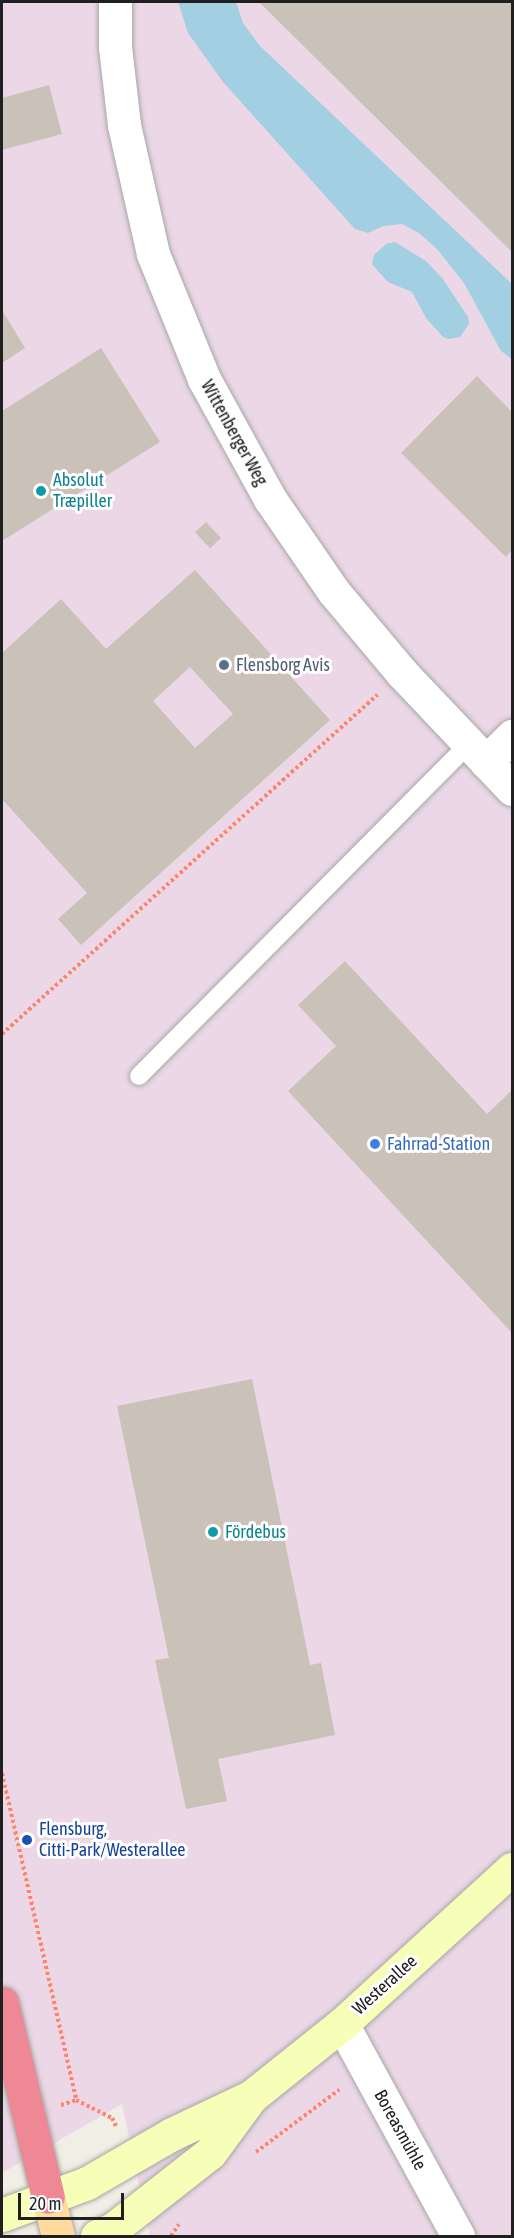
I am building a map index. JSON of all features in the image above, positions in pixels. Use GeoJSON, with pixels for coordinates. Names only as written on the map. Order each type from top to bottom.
{"type":"FeatureCollection","features":[{"type":"Feature","properties":{"kind":"highway"},"geometry":{"type":"LineString","coordinates":[[2,2003],[48,2197]]}},
{"type":"Feature","properties":{"kind":"main road"},"geometry":{"type":"LineString","coordinates":[[48,2197],[58,2236]]}},
{"type":"Feature","properties":{"kind":"street","name":"Wittenberger Weg"},"geometry":{"type":"LineString","coordinates":[[115,2],[116,47],[124,125],[153,254],[204,379],[270,499],[334,592],[402,673],[513,789]]}},
{"type":"Feature","properties":{"kind":"street"},"geometry":{"type":"LineString","coordinates":[[478,753],[513,736]]}},
{"type":"Feature","properties":{"kind":"street","name":"Westerallee"},"geometry":{"type":"LineString","coordinates":[[2,2215],[87,2183],[172,2134],[252,2096],[342,2024],[513,1869]]}},
{"type":"Feature","properties":{"kind":"street","name":"Boreasmühle"},"geometry":{"type":"LineString","coordinates":[[342,2024],[458,2236]]}},
{"type":"Feature","properties":{"kind":"street","name":"Westerallee"},"geometry":{"type":"LineString","coordinates":[[97,2236],[112,2229],[210,2152],[252,2096]]}},
{"type":"Feature","properties":{"kind":"lane"},"geometry":{"type":"LineString","coordinates":[[139,1076],[478,753]]}},
{"type":"Feature","properties":{"kind":"path"},"geometry":{"type":"LineString","coordinates":[[2,1034],[402,673]]}},
{"type":"Feature","properties":{"kind":"path"},"geometry":{"type":"LineString","coordinates":[[2,1773],[76,2100]]}},
{"type":"Feature","properties":{"kind":"path"},"geometry":{"type":"LineString","coordinates":[[246,2160],[366,2069]]}},
{"type":"Feature","properties":{"kind":"path"},"geometry":{"type":"LineString","coordinates":[[171,2236],[182,2218]]}},
{"type":"Feature","properties":{"kind":"shaded area"},"geometry":{"type":"Polygon","coordinates":[[[2,2],[512,2],[512,2236],[150,2236],[122,2104],[2,2173],[2,2]]]}},
{"type":"Feature","properties":{"kind":"water"},"geometry":{"type":"Polygon","coordinates":[[[178,2],[236,2],[243,23],[260,46],[512,284],[512,359],[501,351],[464,283],[438,250],[419,233],[402,224],[383,226],[368,233],[355,229],[223,82],[188,33],[178,2]]]}},
{"type":"Feature","properties":{"kind":"water"},"geometry":{"type":"Polygon","coordinates":[[[395,242],[426,261],[443,279],[468,317],[469,324],[460,337],[449,339],[443,337],[426,318],[412,292],[388,282],[372,264],[374,255],[386,244],[395,242]]]}},
{"type":"Feature","properties":{"kind":"building"},"geometry":{"type":"Polygon","coordinates":[[[259,2],[512,2],[512,252],[259,2]]]}},
{"type":"Feature","properties":{"kind":"building"},"geometry":{"type":"Polygon","coordinates":[[[49,85],[62,134],[2,150],[2,98],[49,85]]]}},
{"type":"Feature","properties":{"kind":"building"},"geometry":{"type":"Polygon","coordinates":[[[2,310],[25,348],[2,363],[2,310]]]}},
{"type":"Feature","properties":{"kind":"building","name":"Absolut Træpiller"},"geometry":{"type":"Polygon","coordinates":[[[101,348],[160,442],[2,541],[2,411],[101,348]]]}},
{"type":"Feature","properties":{"kind":"building"},"geometry":{"type":"Polygon","coordinates":[[[477,376],[512,412],[512,550],[506,557],[401,453],[477,376]]]}},
{"type":"Feature","properties":{"kind":"building"},"geometry":{"type":"Polygon","coordinates":[[[206,522],[221,538],[210,548],[195,532],[206,522]]]}},
{"type":"Feature","properties":{"kind":"building"},"geometry":{"type":"Polygon","coordinates":[[[195,570],[330,720],[81,945],[58,919],[87,893],[2,799],[2,653],[61,599],[106,649],[195,570]],[[190,667],[153,701],[195,748],[233,714],[190,667]]]}},
{"type":"Feature","properties":{"kind":"building"},"geometry":{"type":"Polygon","coordinates":[[[345,961],[487,1114],[512,1090],[512,1333],[288,1091],[336,1046],[298,1005],[345,961]]]}},
{"type":"Feature","properties":{"kind":"building","name":"Fördebus"},"geometry":{"type":"Polygon","coordinates":[[[252,1379],[310,1665],[321,1663],[335,1735],[218,1759],[227,1801],[186,1809],[155,1660],[169,1658],[117,1406],[252,1379]]]}},
{"type":"Feature","properties":{"kind":"place","name":"Absolut Træpiller"},"geometry":{"type":"Point","coordinates":[41,491]}},
{"type":"Feature","properties":{"kind":"place","name":"Flensborg Avis"},"geometry":{"type":"Point","coordinates":[224,665]}},
{"type":"Feature","properties":{"kind":"place","name":"Fahrrad-Station"},"geometry":{"type":"Point","coordinates":[375,1144]}},
{"type":"Feature","properties":{"kind":"place","name":"Fördebus"},"geometry":{"type":"Point","coordinates":[213,1532]}},
{"type":"Feature","properties":{"kind":"place","name":"Flensburg, Citti-Park/Westerallee"},"geometry":{"type":"Point","coordinates":[27,1840]}}]}
